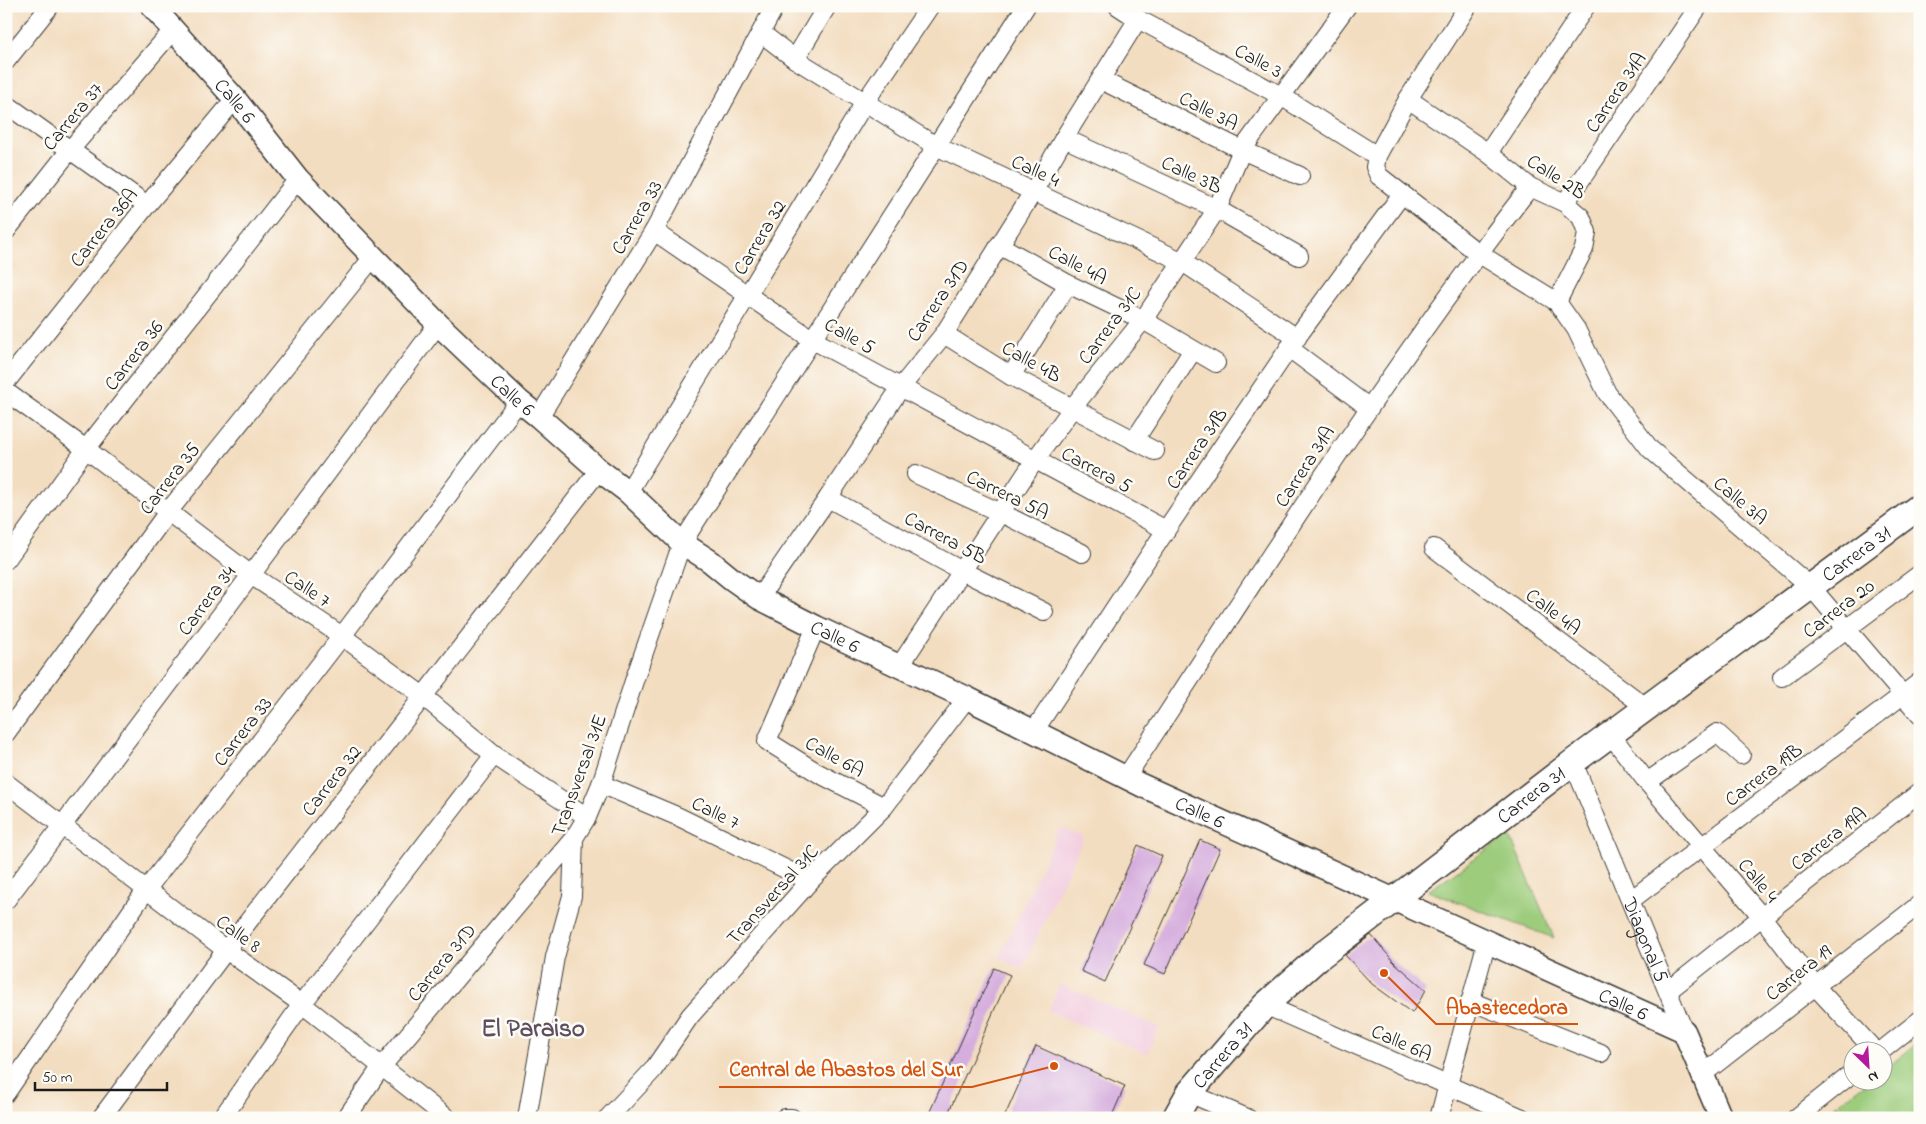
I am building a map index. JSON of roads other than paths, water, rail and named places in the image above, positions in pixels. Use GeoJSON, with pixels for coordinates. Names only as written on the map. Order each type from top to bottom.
{"type":"FeatureCollection","features":[{"type":"Feature","properties":{"kind":"main road","name":"Carrera 31"},"geometry":{"type":"LineString","coordinates":[[1175,1118],[1189,1093],[1264,1005],[1318,958],[1396,900],[1573,762],[1920,506]]}},
{"type":"Feature","properties":{"kind":"street"},"geometry":{"type":"LineString","coordinates":[[6,61],[50,6]]}},
{"type":"Feature","properties":{"kind":"street","name":"Calle 6"},"geometry":{"type":"LineString","coordinates":[[152,6],[235,99],[298,179],[438,324],[519,402],[628,492],[682,543],[759,598],[1126,777],[1684,1031]]}},
{"type":"Feature","properties":{"kind":"street"},"geometry":{"type":"LineString","coordinates":[[762,33],[775,6]]}},
{"type":"Feature","properties":{"kind":"street"},"geometry":{"type":"LineString","coordinates":[[795,59],[827,6]]}},
{"type":"Feature","properties":{"kind":"street","name":"Carrera 32"},"geometry":{"type":"LineString","coordinates":[[628,492],[865,102],[930,6]]}},
{"type":"Feature","properties":{"kind":"street"},"geometry":{"type":"LineString","coordinates":[[682,543],[1026,6]]}},
{"type":"Feature","properties":{"kind":"street","name":"Calle 3"},"geometry":{"type":"LineString","coordinates":[[1118,6],[1138,19],[1281,96],[1377,156]]}},
{"type":"Feature","properties":{"kind":"street","name":"Carrera 31C"},"geometry":{"type":"LineString","coordinates":[[899,667],[1035,460],[1073,407],[1143,320],[1216,209],[1242,150],[1347,6]]}},
{"type":"Feature","properties":{"kind":"street"},"geometry":{"type":"LineString","coordinates":[[1468,6],[1408,99],[1377,156],[1375,167],[1379,176],[1478,253],[1556,302]]}},
{"type":"Feature","properties":{"kind":"street"},"geometry":{"type":"LineString","coordinates":[[1488,153],[1586,6]]}},
{"type":"Feature","properties":{"kind":"street","name":"Carrera 31A"},"geometry":{"type":"LineString","coordinates":[[1566,202],[1694,8]]}},
{"type":"Feature","properties":{"kind":"street","name":"Carrera 31D"},"geometry":{"type":"LineString","coordinates":[[759,598],[901,387],[944,334],[1138,19]]}},
{"type":"Feature","properties":{"kind":"street","name":"Carrera 37"},"geometry":{"type":"LineString","coordinates":[[6,231],[70,150],[173,30]]}},
{"type":"Feature","properties":{"kind":"street","name":"Calle 4"},"geometry":{"type":"LineString","coordinates":[[762,33],[795,59],[936,146],[1181,261],[1293,343],[1368,407]]}},
{"type":"Feature","properties":{"kind":"street","name":"Carrera 33"},"geometry":{"type":"LineString","coordinates":[[539,417],[654,231],[762,33]]}},
{"type":"Feature","properties":{"kind":"street","name":"Calle 3A"},"geometry":{"type":"LineString","coordinates":[[1101,80],[1242,150],[1300,176]]}},
{"type":"Feature","properties":{"kind":"street","name":"Carrera 36A"},"geometry":{"type":"LineString","coordinates":[[6,382],[147,205],[235,99]]}},
{"type":"Feature","properties":{"kind":"street","name":"Calle 2B"},"geometry":{"type":"LineString","coordinates":[[1408,99],[1488,153],[1530,187],[1566,202],[1581,217],[1587,232],[1584,249],[1556,302]]}},
{"type":"Feature","properties":{"kind":"street"},"geometry":{"type":"LineString","coordinates":[[6,104],[147,205]]}},
{"type":"Feature","properties":{"kind":"street","name":"Calle 3B"},"geometry":{"type":"LineString","coordinates":[[1064,138],[1216,209],[1299,256]]}},
{"type":"Feature","properties":{"kind":"street","name":"Carrera 36"},"geometry":{"type":"LineString","coordinates":[[6,560],[86,449],[298,179]]}},
{"type":"Feature","properties":{"kind":"street","name":"Carrera 31A"},"geometry":{"type":"LineString","coordinates":[[1126,777],[1368,407],[1478,253],[1530,187]]}},
{"type":"Feature","properties":{"kind":"street","name":"Carrera 31B"},"geometry":{"type":"LineString","coordinates":[[1034,731],[1166,530],[1293,343],[1402,194]]}},
{"type":"Feature","properties":{"kind":"street","name":"Calle 5"},"geometry":{"type":"LineString","coordinates":[[654,231],[813,340],[1035,460]]}},
{"type":"Feature","properties":{"kind":"street","name":"Calle 4A"},"geometry":{"type":"LineString","coordinates":[[999,245],[1068,284],[1143,320],[1216,363]]}},
{"type":"Feature","properties":{"kind":"street","name":"Carrera 35"},"geometry":{"type":"LineString","coordinates":[[6,733],[168,512],[374,256]]}},
{"type":"Feature","properties":{"kind":"street"},"geometry":{"type":"LineString","coordinates":[[1011,376],[1068,284]]}},
{"type":"Feature","properties":{"kind":"street","name":"Calle 3A"},"geometry":{"type":"LineString","coordinates":[[1556,302],[1576,329],[1607,393],[1650,449],[1811,587],[1920,715]]}},
{"type":"Feature","properties":{"kind":"street","name":"Carrera 34"},"geometry":{"type":"LineString","coordinates":[[6,900],[438,324]]}},
{"type":"Feature","properties":{"kind":"street","name":"Calle 4B"},"geometry":{"type":"LineString","coordinates":[[944,334],[1011,376],[1154,451]]}},
{"type":"Feature","properties":{"kind":"street"},"geometry":{"type":"LineString","coordinates":[[1134,441],[1193,350]]}},
{"type":"Feature","properties":{"kind":"street","name":"Calle 7"},"geometry":{"type":"LineString","coordinates":[[6,392],[86,449],[251,575],[342,636],[423,696],[494,755],[587,817]]}},
{"type":"Feature","properties":{"kind":"street","name":"Carrera 33"},"geometry":{"type":"LineString","coordinates":[[6,1093],[146,890],[519,402]]}},
{"type":"Feature","properties":{"kind":"street","name":"Carrera 5"},"geometry":{"type":"LineString","coordinates":[[1035,460],[1166,530]]}},
{"type":"Feature","properties":{"kind":"street","name":"Carrera 32"},"geometry":{"type":"LineString","coordinates":[[101,1118],[226,950],[599,470]]}},
{"type":"Feature","properties":{"kind":"street","name":"Carrera 5A"},"geometry":{"type":"LineString","coordinates":[[916,474],[1001,513],[1082,554]]}},
{"type":"Feature","properties":{"kind":"street","name":"Carrera 5B"},"geometry":{"type":"LineString","coordinates":[[828,498],[962,571],[1044,612]]}},
{"type":"Feature","properties":{"kind":"street","name":"Transversal 31E"},"geometry":{"type":"LineString","coordinates":[[527,1118],[554,957],[572,896],[574,838],[587,817],[601,784],[634,680],[682,543]]}},
{"type":"Feature","properties":{"kind":"street","name":"Calle 4A"},"geometry":{"type":"LineString","coordinates":[[1434,548],[1647,708]]}},
{"type":"Feature","properties":{"kind":"street","name":"Carrera 20"},"geometry":{"type":"LineString","coordinates":[[1782,677],[1920,574]]}},
{"type":"Feature","properties":{"kind":"street","name":"Calle 6A"},"geometry":{"type":"LineString","coordinates":[[816,627],[767,741],[818,773],[884,807]]}},
{"type":"Feature","properties":{"kind":"street","name":"Carrera 19B"},"geometry":{"type":"LineString","coordinates":[[1631,900],[1920,682]]}},
{"type":"Feature","properties":{"kind":"street","name":"Transversal 31C"},"geometry":{"type":"LineString","coordinates":[[608,1118],[653,1070],[690,1016],[810,881],[884,807],[967,698]]}},
{"type":"Feature","properties":{"kind":"street"},"geometry":{"type":"LineString","coordinates":[[1647,782],[1718,733],[1741,755]]}},
{"type":"Feature","properties":{"kind":"street","name":"Calle 4"},"geometry":{"type":"LineString","coordinates":[[1611,735],[1647,782],[1762,917],[1815,986],[1867,1042]]}},
{"type":"Feature","properties":{"kind":"street"},"geometry":{"type":"LineString","coordinates":[[222,1118],[302,1004],[494,755]]}},
{"type":"Feature","properties":{"kind":"street","name":"Diagonal 5"},"geometry":{"type":"LineString","coordinates":[[1573,762],[1721,1118]]}},
{"type":"Feature","properties":{"kind":"street","name":"Calle 8"},"geometry":{"type":"LineString","coordinates":[[6,782],[146,890],[302,1004],[447,1118]]}},
{"type":"Feature","properties":{"kind":"street","name":"Calle 7"},"geometry":{"type":"LineString","coordinates":[[601,784],[679,817],[810,881]]}},
{"type":"Feature","properties":{"kind":"street","name":"Carrera 19A"},"geometry":{"type":"LineString","coordinates":[[1668,991],[1920,792]]}},
{"type":"Feature","properties":{"kind":"street","name":"Carrera 31D"},"geometry":{"type":"LineString","coordinates":[[346,1118],[382,1066],[574,838]]}},
{"type":"Feature","properties":{"kind":"street","name":"Carrera 19"},"geometry":{"type":"LineString","coordinates":[[1703,1074],[1920,904]]}},
{"type":"Feature","properties":{"kind":"street"},"geometry":{"type":"LineString","coordinates":[[1438,1118],[1487,941]]}},
{"type":"Feature","properties":{"kind":"street"},"geometry":{"type":"LineString","coordinates":[[1470,1001],[1601,1053]]}},
{"type":"Feature","properties":{"kind":"street","name":"Calle 6A"},"geometry":{"type":"LineString","coordinates":[[1264,1005],[1522,1118]]}},
{"type":"Feature","properties":{"kind":"street"},"geometry":{"type":"LineString","coordinates":[[1892,1042],[1920,1020]]}},
{"type":"Feature","properties":{"kind":"street"},"geometry":{"type":"LineString","coordinates":[[1796,1118],[1844,1080]]}},
{"type":"Feature","properties":{"kind":"street"},"geometry":{"type":"LineString","coordinates":[[1189,1093],[1247,1118]]}},
{"type":"Feature","properties":{"kind":"place","name":"Abastecedora"},"geometry":{"type":"Point","coordinates":[1384,973]}},
{"type":"Feature","properties":{"kind":"place","name":"Central de Abastos del Sur"},"geometry":{"type":"Point","coordinates":[1054,1066]}},
{"type":"Feature","properties":{"kind":"district","name":"El Paraiso"},"geometry":{"type":"Point","coordinates":[533,1027]}}]}
